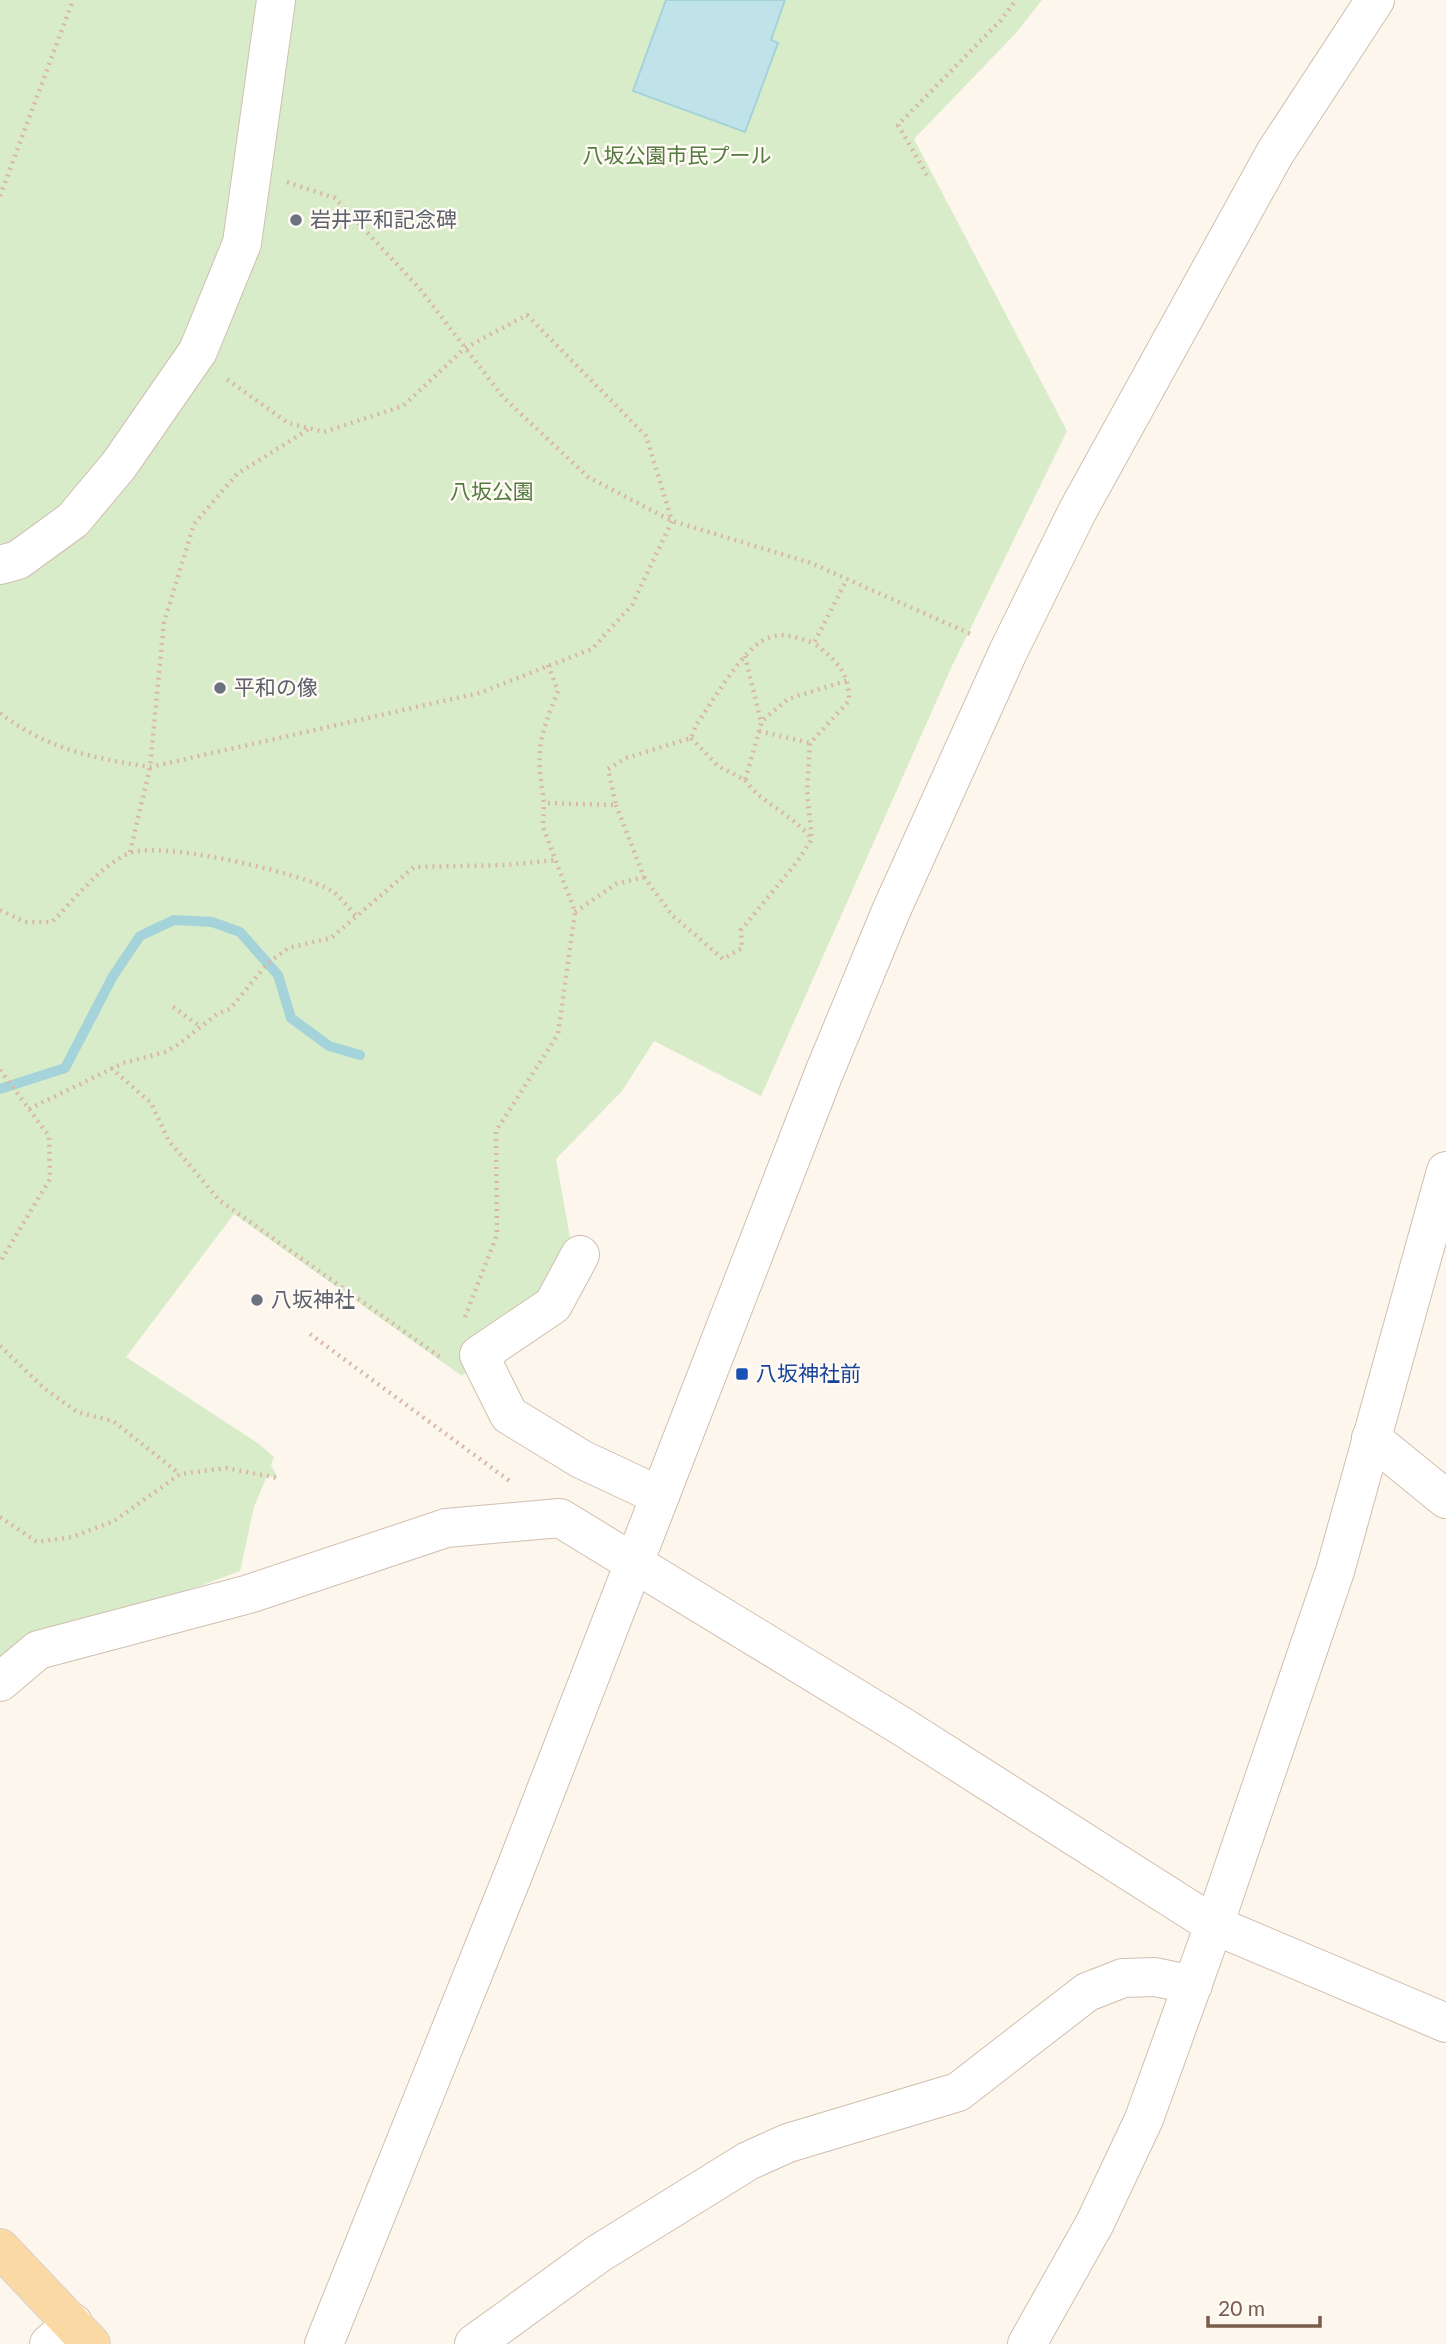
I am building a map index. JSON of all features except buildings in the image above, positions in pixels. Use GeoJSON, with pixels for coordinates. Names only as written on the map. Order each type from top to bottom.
{"type":"FeatureCollection","features":[{"type":"Feature","properties":{"kind":"main road"},"geometry":{"type":"LineString","coordinates":[[0,2248],[71,2337]]}},
{"type":"Feature","properties":{"kind":"street"},"geometry":{"type":"LineString","coordinates":[[0,565],[18,560],[73,520],[119,465],[198,351],[242,243],[276,0]]}},
{"type":"Feature","properties":{"kind":"street"},"geometry":{"type":"LineString","coordinates":[[324,2344],[510,1883],[633,1563],[891,911],[1009,652],[1077,512],[1275,153],[1376,0]]}},
{"type":"Feature","properties":{"kind":"street"},"geometry":{"type":"LineString","coordinates":[[1027,2344],[1095,2223],[1144,2119],[1193,1985],[1335,1571],[1446,1171]]}},
{"type":"Feature","properties":{"kind":"street"},"geometry":{"type":"LineString","coordinates":[[580,1255],[553,1306],[479,1355],[509,1415],[581,1459],[660,1496]]}},
{"type":"Feature","properties":{"kind":"street"},"geometry":{"type":"LineString","coordinates":[[1371,1438],[1446,1499]]}},
{"type":"Feature","properties":{"kind":"street"},"geometry":{"type":"LineString","coordinates":[[0,1682],[38,1650],[249,1594],[446,1528],[560,1518],[903,1727],[1214,1925],[1446,2022]]}},
{"type":"Feature","properties":{"kind":"street"},"geometry":{"type":"LineString","coordinates":[[474,2344],[598,2254],[748,2161],[788,2143],[958,2092],[1087,1992],[1111,1982],[1123,1978],[1155,1977],[1193,1985]]}},
{"type":"Feature","properties":{"kind":"path"},"geometry":{"type":"LineString","coordinates":[[0,196],[73,0]]}},
{"type":"Feature","properties":{"kind":"path"},"geometry":{"type":"LineString","coordinates":[[927,175],[898,125],[1016,0]]}},
{"type":"Feature","properties":{"kind":"path"},"geometry":{"type":"LineString","coordinates":[[252,171],[335,198],[420,289],[503,397],[588,477],[672,521],[811,563],[949,622],[1009,652]]}},
{"type":"Feature","properties":{"kind":"path"},"geometry":{"type":"LineString","coordinates":[[0,713],[29,735],[96,758],[150,766],[479,693],[592,649],[632,605],[672,521],[646,436],[527,315],[465,348],[403,406],[324,432],[288,422],[236,388],[198,351]]}},
{"type":"Feature","properties":{"kind":"path"},"geometry":{"type":"LineString","coordinates":[[130,852],[150,766],[164,622],[194,524],[237,474],[310,429]]}},
{"type":"Feature","properties":{"kind":"path"},"geometry":{"type":"LineString","coordinates":[[814,643],[847,579]]}},
{"type":"Feature","properties":{"kind":"path"},"geometry":{"type":"LineString","coordinates":[[785,635],[814,643],[836,660],[849,680],[849,701],[810,743],[807,792],[812,839],[797,862],[741,930],[742,948],[723,959],[672,915],[644,877],[617,805],[608,769],[626,758],[691,738],[696,725],[745,655],[768,637],[785,635]]}},
{"type":"Feature","properties":{"kind":"path"},"geometry":{"type":"LineString","coordinates":[[745,655],[762,722],[745,780]]}},
{"type":"Feature","properties":{"kind":"path"},"geometry":{"type":"LineString","coordinates":[[462,1324],[497,1235],[496,1131],[558,1034],[575,912],[543,827],[544,803],[537,759],[543,727],[558,691],[548,665]]}},
{"type":"Feature","properties":{"kind":"path"},"geometry":{"type":"LineString","coordinates":[[762,722],[788,699],[849,680]]}},
{"type":"Feature","properties":{"kind":"path"},"geometry":{"type":"LineString","coordinates":[[759,733],[810,743]]}},
{"type":"Feature","properties":{"kind":"path"},"geometry":{"type":"LineString","coordinates":[[691,738],[718,766],[745,780],[755,794],[796,820],[812,839]]}},
{"type":"Feature","properties":{"kind":"path"},"geometry":{"type":"LineString","coordinates":[[544,803],[617,805]]}},
{"type":"Feature","properties":{"kind":"path"},"geometry":{"type":"LineString","coordinates":[[0,910],[25,922],[52,922],[94,876],[130,852],[168,850],[267,869],[332,891],[358,918]]}},
{"type":"Feature","properties":{"kind":"path"},"geometry":{"type":"LineString","coordinates":[[29,1109],[111,1068],[164,1052],[217,1014],[230,1009],[267,964],[288,948],[331,938],[358,918],[392,883],[414,867],[507,865],[555,860]]}},
{"type":"Feature","properties":{"kind":"path"},"geometry":{"type":"LineString","coordinates":[[575,912],[616,884],[644,877]]}},
{"type":"Feature","properties":{"kind":"path"},"geometry":{"type":"LineString","coordinates":[[173,1007],[202,1027]]}},
{"type":"Feature","properties":{"kind":"path"},"geometry":{"type":"LineString","coordinates":[[111,1068],[151,1103],[169,1141],[219,1200],[447,1362]]}},
{"type":"Feature","properties":{"kind":"path"},"geometry":{"type":"LineString","coordinates":[[0,1070],[49,1136],[50,1179],[0,1262]]}},
{"type":"Feature","properties":{"kind":"path"},"geometry":{"type":"LineString","coordinates":[[310,1334],[560,1518]]}},
{"type":"Feature","properties":{"kind":"path"},"geometry":{"type":"LineString","coordinates":[[0,1346],[44,1388],[77,1412],[113,1421],[180,1474]]}},
{"type":"Feature","properties":{"kind":"path"},"geometry":{"type":"LineString","coordinates":[[0,1517],[37,1542],[72,1537],[114,1521],[180,1474],[226,1468],[278,1478]]}},
{"type":"Feature","properties":{"kind":"green space","name":"八坂公園"},"geometry":{"type":"Polygon","coordinates":[[[0,0],[1042,0],[1016,33],[914,139],[1067,431],[952,666],[761,1096],[654,1041],[622,1091],[556,1159],[571,1243],[550,1294],[462,1376],[234,1214],[126,1357],[259,1444],[274,1457],[271,1465],[278,1478],[267,1476],[254,1507],[240,1571],[0,1660],[0,0]]]}},
{"type":"Feature","properties":{"kind":"water"},"geometry":{"type":"Polygon","coordinates":[[[666,0],[785,0],[771,40],[778,43],[745,132],[633,91],[666,0]]]}},
{"type":"Feature","properties":{"kind":"waterway"},"geometry":{"type":"LineString","coordinates":[[0,1089],[65,1068],[113,976],[140,936],[174,920],[212,922],[240,932],[278,975],[291,1018],[329,1046],[360,1055]]}},
{"type":"Feature","properties":{"kind":"place","name":"岩井平和記念碑"},"geometry":{"type":"Point","coordinates":[296,220]}},
{"type":"Feature","properties":{"kind":"place","name":"平和の像"},"geometry":{"type":"Point","coordinates":[220,688]}},
{"type":"Feature","properties":{"kind":"place","name":"八坂神社"},"geometry":{"type":"Point","coordinates":[257,1300]}},
{"type":"Feature","properties":{"kind":"place","name":"八坂神社前"},"geometry":{"type":"Point","coordinates":[742,1374]}},
{"type":"Feature","properties":{"kind":"park label","name":"八坂公園市民プール"},"geometry":{"type":"Point","coordinates":[677,156]}}]}
